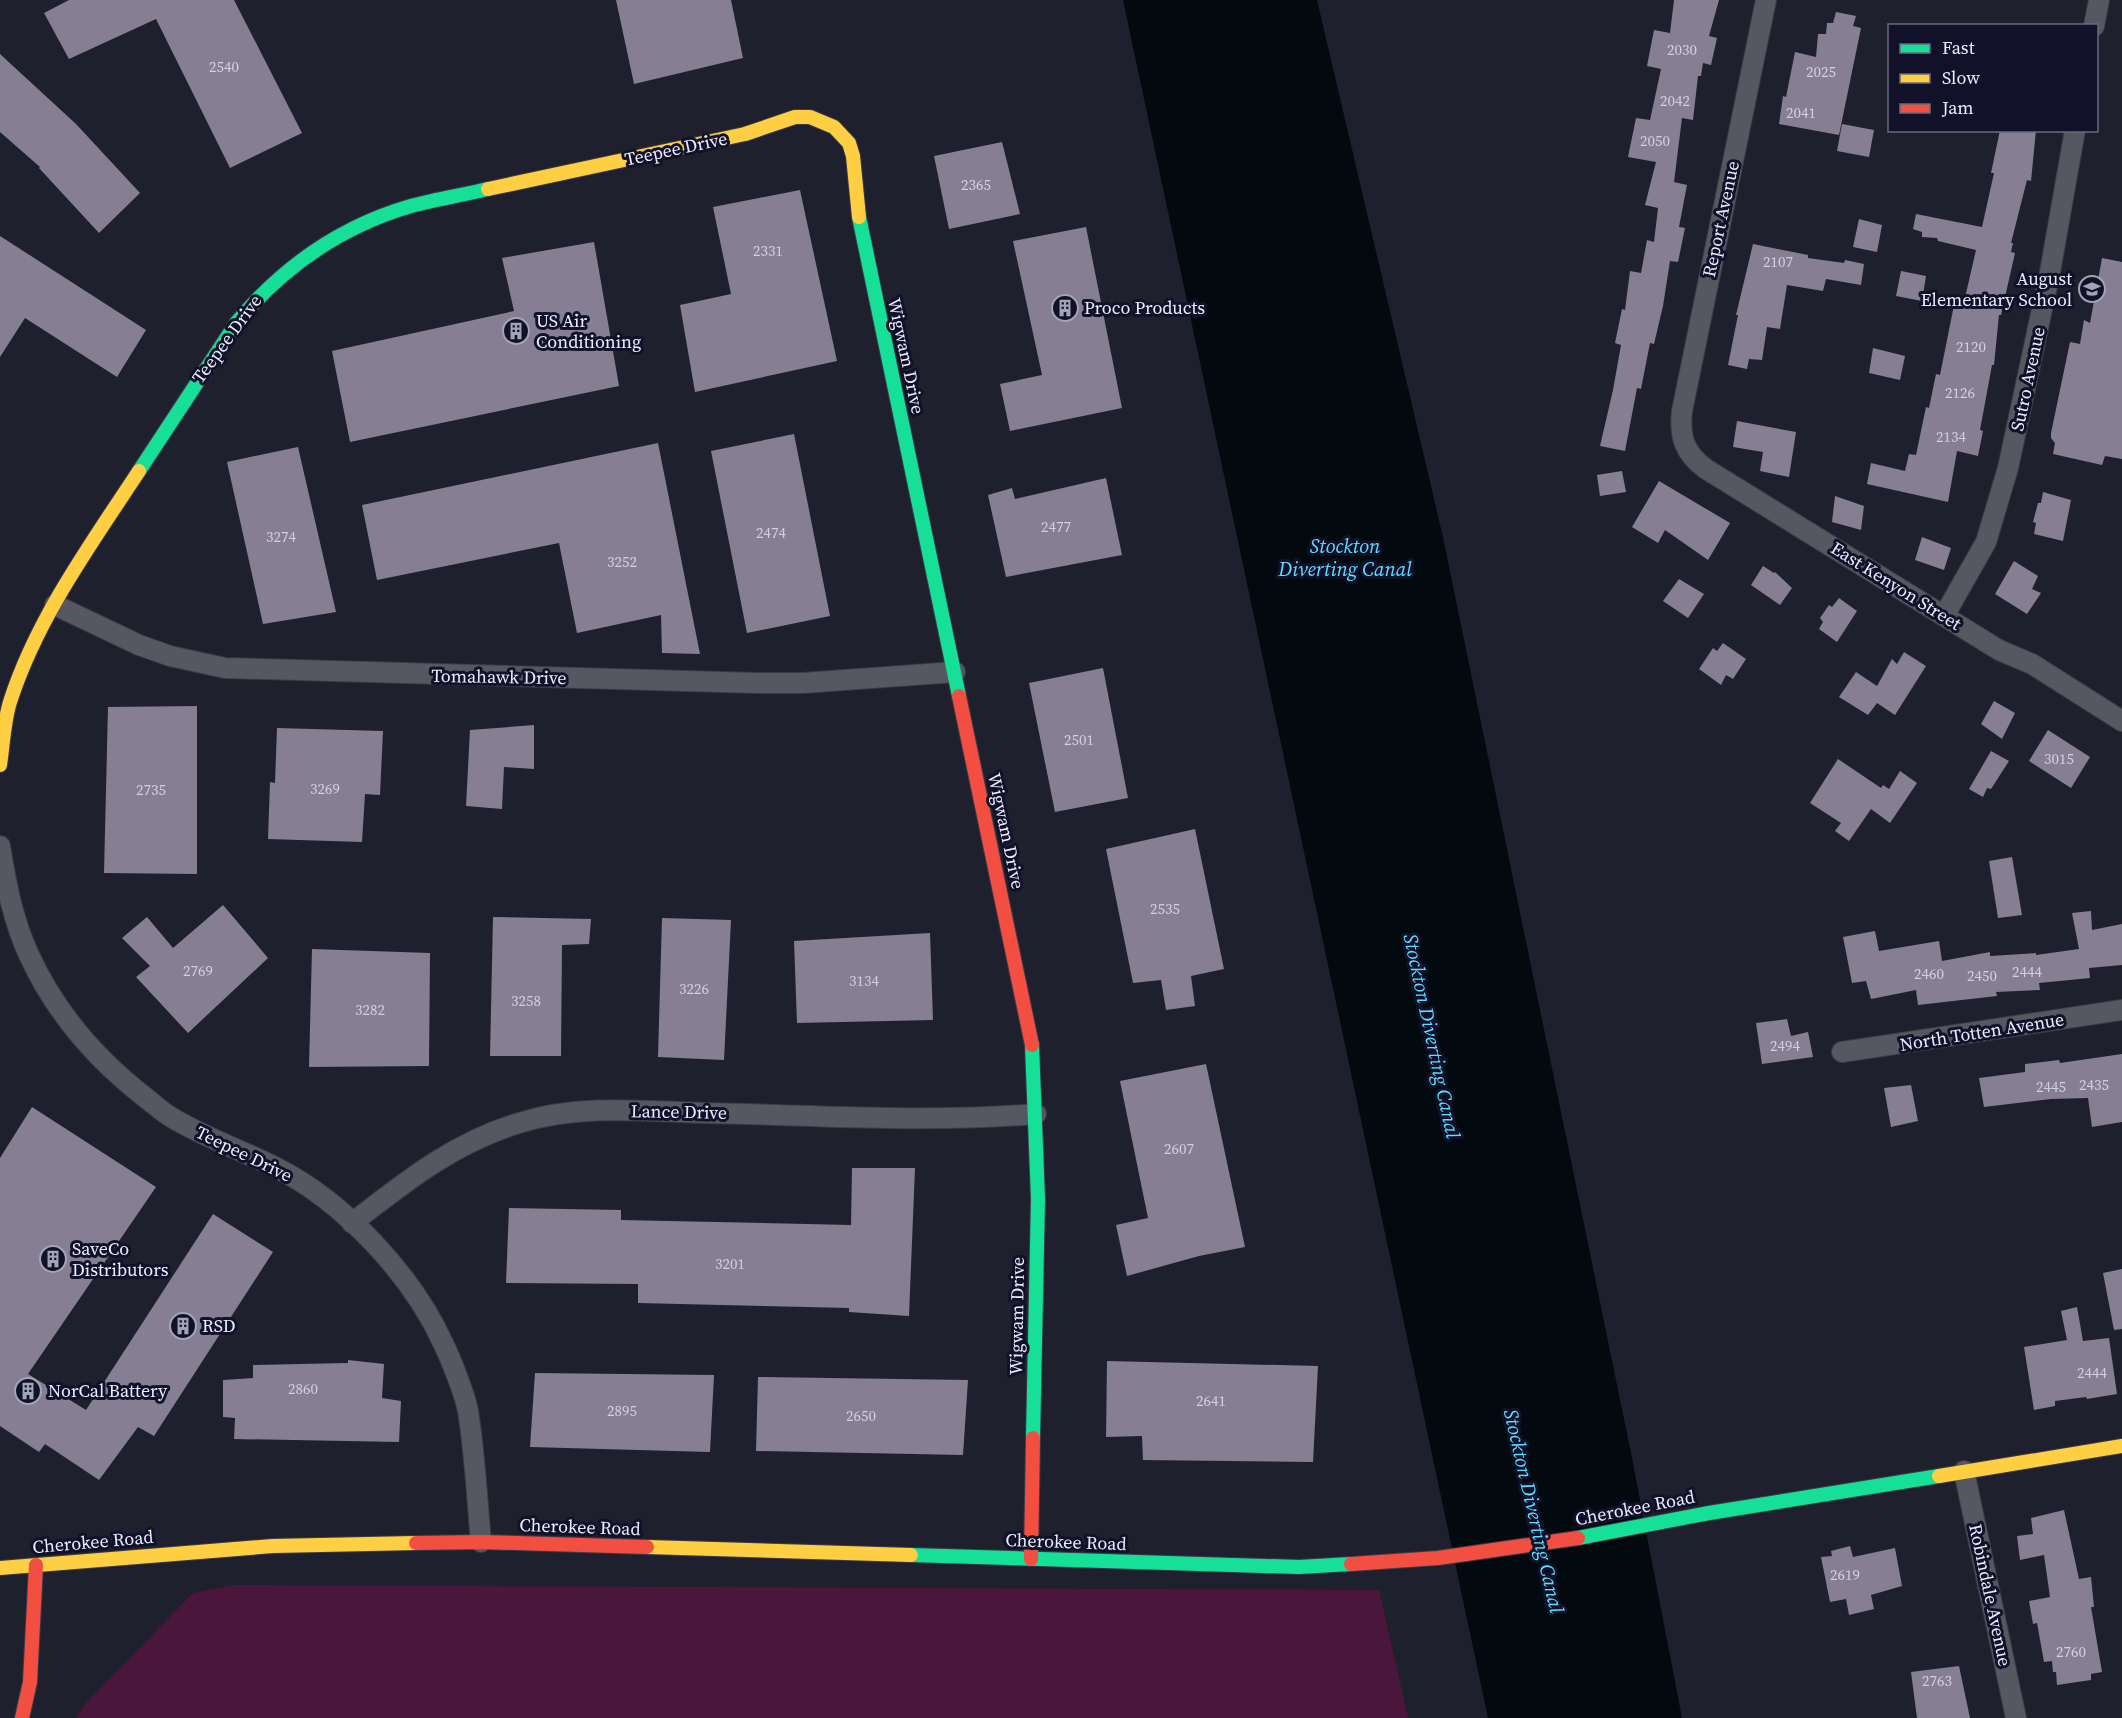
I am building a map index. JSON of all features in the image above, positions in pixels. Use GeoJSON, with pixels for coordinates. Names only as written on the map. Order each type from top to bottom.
{"type":"FeatureCollection","features":[{"type":"Feature","properties":{"kind":"street","name":"Report Avenue"},"geometry":{"type":"LineString","coordinates":[[1682,438],[1680,427],[1682,411],[1766,0]]}},
{"type":"Feature","properties":{"kind":"street"},"geometry":{"type":"LineString","coordinates":[[2094,24],[2099,0]]}},
{"type":"Feature","properties":{"kind":"street","name":"Teepee Drive"},"geometry":{"type":"LineString","coordinates":[[0,765],[9,704],[32,644],[197,379],[239,318],[261,292],[287,270],[330,240],[360,225],[411,206],[745,134],[795,117],[810,117],[834,127]]}},
{"type":"Feature","properties":{"kind":"street","name":"Wigwam Drive"},"geometry":{"type":"LineString","coordinates":[[834,127],[849,143],[853,156],[862,234],[1034,1053],[1038,1199],[1031,1559]]}},
{"type":"Feature","properties":{"kind":"street","name":"Sutro Avenue"},"geometry":{"type":"LineString","coordinates":[[1944,616],[1986,542],[2008,468],[2050,272],[2075,132]]}},
{"type":"Feature","properties":{"kind":"street","name":"East Kenyon Street"},"geometry":{"type":"LineString","coordinates":[[1682,438],[1694,460],[1706,470],[1999,650],[2032,664],[2122,720]]}},
{"type":"Feature","properties":{"kind":"street","name":"Tomahawk Drive"},"geometry":{"type":"LineString","coordinates":[[55,605],[139,645],[170,656],[225,668],[758,683],[803,683],[955,672]]}},
{"type":"Feature","properties":{"kind":"street","name":"Teepee Drive"},"geometry":{"type":"LineString","coordinates":[[0,846],[9,897],[28,954],[51,994],[80,1036],[119,1077],[169,1116],[208,1137],[278,1168],[325,1199],[393,1263],[418,1297],[444,1344],[467,1410],[481,1542]]}},
{"type":"Feature","properties":{"kind":"street","name":"North Totten Avenue"},"geometry":{"type":"LineString","coordinates":[[1842,1052],[2122,1010]]}},
{"type":"Feature","properties":{"kind":"street","name":"Lance Drive"},"geometry":{"type":"LineString","coordinates":[[352,1223],[428,1165],[475,1139],[519,1123],[550,1116],[580,1112],[652,1112],[977,1119],[1036,1114]]}},
{"type":"Feature","properties":{"kind":"street","name":"Cherokee Road"},"geometry":{"type":"LineString","coordinates":[[0,1568],[273,1546],[481,1542],[1299,1566],[1438,1558],[1635,1528],[1709,1513],[2122,1446]]}},
{"type":"Feature","properties":{"kind":"street","name":"Robindale Avenue"},"geometry":{"type":"LineString","coordinates":[[1964,1471],[2016,1718]]}},
{"type":"Feature","properties":{"kind":"street"},"geometry":{"type":"LineString","coordinates":[[22,1718],[30,1682],[36,1565]]}},
{"type":"Feature","properties":{"kind":"shaded area"},"geometry":{"type":"Polygon","coordinates":[[[234,1585],[1379,1590],[1408,1718],[76,1718],[86,1703],[193,1593],[234,1585]]]}},
{"type":"Feature","properties":{"kind":"water","name":"Stockton Diverting Canal"},"geometry":{"type":"Polygon","coordinates":[[[1123,0],[1317,0],[1443,537],[1631,1453],[1682,1718],[1488,1718],[1123,0]]]}},
{"type":"Feature","properties":{"kind":"building"},"geometry":{"type":"Polygon","coordinates":[[[69,0],[234,0],[302,133],[230,168],[156,19],[69,59],[44,13],[69,0]]]}},
{"type":"Feature","properties":{"kind":"building"},"geometry":{"type":"Polygon","coordinates":[[[616,0],[731,0],[743,58],[634,84],[616,0]]]}},
{"type":"Feature","properties":{"kind":"building"},"geometry":{"type":"Polygon","coordinates":[[[1674,0],[1719,0],[1709,36],[1717,38],[1711,65],[1703,63],[1701,76],[1698,76],[1693,120],[1682,118],[1674,182],[1687,185],[1679,227],[1685,228],[1678,262],[1670,261],[1654,344],[1650,343],[1641,389],[1637,388],[1625,451],[1600,446],[1621,345],[1615,343],[1622,309],[1625,310],[1630,271],[1641,273],[1647,240],[1654,242],[1658,208],[1645,205],[1656,162],[1628,157],[1636,118],[1650,120],[1661,69],[1647,66],[1654,30],[1670,33],[1674,0]]]}},
{"type":"Feature","properties":{"kind":"building"},"geometry":{"type":"Polygon","coordinates":[[[1836,12],[1856,16],[1853,26],[1861,28],[1839,135],[1779,124],[1783,96],[1786,97],[1795,52],[1816,57],[1818,34],[1826,34],[1827,23],[1833,23],[1836,12]]]}},
{"type":"Feature","properties":{"kind":"building"},"geometry":{"type":"Polygon","coordinates":[[[0,54],[76,124],[140,193],[99,233],[40,167],[0,132],[0,54]]]}},
{"type":"Feature","properties":{"kind":"building"},"geometry":{"type":"Polygon","coordinates":[[[1842,124],[1874,130],[1869,157],[1837,151],[1842,124]]]}},
{"type":"Feature","properties":{"kind":"building"},"geometry":{"type":"Polygon","coordinates":[[[2000,132],[2036,132],[2031,181],[2027,180],[2011,243],[2013,243],[2011,252],[2015,253],[2001,315],[1999,315],[1994,365],[1992,365],[1980,430],[1983,431],[1978,456],[1957,451],[1948,502],[1867,484],[1871,463],[1905,471],[1909,454],[1916,455],[1926,407],[1929,408],[1936,374],[1940,375],[1955,300],[1964,302],[1976,250],[1938,241],[1937,238],[1922,237],[1922,232],[1913,229],[1916,214],[1982,227],[1994,173],[1991,173],[2000,132]]]}},
{"type":"Feature","properties":{"kind":"building"},"geometry":{"type":"Polygon","coordinates":[[[1002,142],[1020,214],[949,229],[934,156],[1002,142]]]}},
{"type":"Feature","properties":{"kind":"building"},"geometry":{"type":"Polygon","coordinates":[[[800,190],[837,361],[695,392],[680,305],[731,294],[713,207],[800,190]]]}},
{"type":"Feature","properties":{"kind":"building"},"geometry":{"type":"Polygon","coordinates":[[[1859,219],[1882,225],[1877,252],[1853,247],[1859,219]]]}},
{"type":"Feature","properties":{"kind":"building","name":"Proco Products"},"geometry":{"type":"Polygon","coordinates":[[[1086,227],[1122,408],[1010,431],[1000,384],[1042,375],[1013,241],[1086,227]]]}},
{"type":"Feature","properties":{"kind":"building"},"geometry":{"type":"Polygon","coordinates":[[[0,236],[146,330],[117,377],[25,318],[0,357],[0,236]]]}},
{"type":"Feature","properties":{"kind":"building","name":"US Air Conditioning"},"geometry":{"type":"Polygon","coordinates":[[[594,242],[619,386],[350,442],[332,351],[514,311],[502,258],[594,242]]]}},
{"type":"Feature","properties":{"kind":"building"},"geometry":{"type":"Polygon","coordinates":[[[1753,244],[1808,255],[1808,258],[1844,263],[1845,260],[1864,264],[1861,285],[1826,279],[1823,291],[1787,285],[1780,329],[1767,327],[1762,360],[1749,359],[1747,369],[1728,365],[1738,315],[1736,315],[1753,244]]]}},
{"type":"Feature","properties":{"kind":"building"},"geometry":{"type":"Polygon","coordinates":[[[2102,258],[2122,262],[2122,459],[2105,456],[2102,465],[2053,454],[2055,443],[2051,438],[2051,433],[2070,342],[2080,344],[2084,320],[2090,323],[2102,258]]]}},
{"type":"Feature","properties":{"kind":"building"},"geometry":{"type":"Polygon","coordinates":[[[1901,271],[1926,276],[1922,301],[1896,296],[1901,271]]]}},
{"type":"Feature","properties":{"kind":"building"},"geometry":{"type":"Polygon","coordinates":[[[1873,348],[1905,356],[1900,380],[1869,373],[1873,348]]]}},
{"type":"Feature","properties":{"kind":"building"},"geometry":{"type":"Polygon","coordinates":[[[1737,421],[1796,432],[1789,477],[1760,471],[1763,452],[1733,447],[1737,421]]]}},
{"type":"Feature","properties":{"kind":"building"},"geometry":{"type":"Polygon","coordinates":[[[794,434],[830,616],[747,633],[711,451],[794,434]]]}},
{"type":"Feature","properties":{"kind":"building"},"geometry":{"type":"Polygon","coordinates":[[[658,443],[700,654],[662,653],[661,615],[577,633],[559,543],[377,580],[362,505],[658,443]]]}},
{"type":"Feature","properties":{"kind":"building"},"geometry":{"type":"Polygon","coordinates":[[[298,447],[336,612],[263,624],[227,462],[298,447]]]}},
{"type":"Feature","properties":{"kind":"building"},"geometry":{"type":"Polygon","coordinates":[[[1622,471],[1626,492],[1600,496],[1597,475],[1622,471]]]}},
{"type":"Feature","properties":{"kind":"building"},"geometry":{"type":"Polygon","coordinates":[[[1106,478],[1122,555],[1006,577],[988,495],[1012,488],[1015,499],[1106,478]]]}},
{"type":"Feature","properties":{"kind":"building"},"geometry":{"type":"Polygon","coordinates":[[[1659,481],[1730,523],[1708,560],[1665,530],[1658,543],[1632,527],[1659,481]]]}},
{"type":"Feature","properties":{"kind":"building"},"geometry":{"type":"Polygon","coordinates":[[[2043,492],[2071,500],[2063,541],[2034,534],[2036,523],[2033,522],[2043,492]]]}},
{"type":"Feature","properties":{"kind":"building"},"geometry":{"type":"Polygon","coordinates":[[[1835,496],[1864,506],[1861,530],[1832,522],[1835,496]]]}},
{"type":"Feature","properties":{"kind":"building"},"geometry":{"type":"Polygon","coordinates":[[[1922,537],[1951,548],[1944,570],[1915,560],[1922,537]]]}},
{"type":"Feature","properties":{"kind":"building"},"geometry":{"type":"Polygon","coordinates":[[[2014,561],[2038,576],[2032,589],[2041,593],[2027,614],[1995,594],[2014,561]]]}},
{"type":"Feature","properties":{"kind":"building"},"geometry":{"type":"Polygon","coordinates":[[[1763,566],[1775,572],[1792,588],[1780,605],[1751,585],[1763,566]]]}},
{"type":"Feature","properties":{"kind":"building"},"geometry":{"type":"Polygon","coordinates":[[[1679,579],[1704,594],[1688,618],[1663,601],[1679,579]]]}},
{"type":"Feature","properties":{"kind":"building"},"geometry":{"type":"Polygon","coordinates":[[[1839,598],[1857,611],[1837,642],[1819,629],[1823,622],[1820,618],[1829,605],[1832,607],[1839,598]]]}},
{"type":"Feature","properties":{"kind":"building"},"geometry":{"type":"Polygon","coordinates":[[[1723,643],[1746,659],[1733,679],[1726,675],[1721,685],[1699,669],[1713,648],[1717,651],[1723,643]]]}},
{"type":"Feature","properties":{"kind":"building"},"geometry":{"type":"Polygon","coordinates":[[[1904,652],[1926,666],[1895,715],[1877,703],[1868,715],[1839,697],[1856,672],[1877,686],[1892,659],[1897,664],[1904,652]]]}},
{"type":"Feature","properties":{"kind":"building"},"geometry":{"type":"Polygon","coordinates":[[[1103,668],[1128,798],[1055,812],[1029,683],[1103,668]]]}},
{"type":"Feature","properties":{"kind":"building"},"geometry":{"type":"Polygon","coordinates":[[[1994,701],[2015,713],[2002,739],[1981,724],[1994,701]]]}},
{"type":"Feature","properties":{"kind":"building"},"geometry":{"type":"Polygon","coordinates":[[[197,706],[197,874],[104,873],[108,707],[197,706]]]}},
{"type":"Feature","properties":{"kind":"building"},"geometry":{"type":"Polygon","coordinates":[[[534,725],[534,769],[504,767],[502,809],[466,806],[470,730],[534,725]]]}},
{"type":"Feature","properties":{"kind":"building"},"geometry":{"type":"Polygon","coordinates":[[[277,728],[383,731],[380,795],[365,794],[362,842],[268,839],[270,782],[275,783],[277,728]]]}},
{"type":"Feature","properties":{"kind":"building"},"geometry":{"type":"Polygon","coordinates":[[[2048,730],[2090,757],[2071,788],[2029,761],[2048,730]]]}},
{"type":"Feature","properties":{"kind":"building"},"geometry":{"type":"Polygon","coordinates":[[[1991,751],[2009,761],[1991,789],[1987,788],[1983,797],[1969,789],[1991,751]]]}},
{"type":"Feature","properties":{"kind":"building"},"geometry":{"type":"Polygon","coordinates":[[[1838,759],[1881,788],[1883,785],[1889,789],[1900,771],[1917,783],[1890,823],[1871,809],[1849,841],[1835,831],[1841,823],[1810,803],[1838,759]]]}},
{"type":"Feature","properties":{"kind":"building"},"geometry":{"type":"Polygon","coordinates":[[[1195,829],[1224,969],[1191,976],[1195,1006],[1166,1010],[1161,980],[1133,983],[1106,849],[1195,829]]]}},
{"type":"Feature","properties":{"kind":"building"},"geometry":{"type":"Polygon","coordinates":[[[2012,857],[2022,915],[1998,918],[1989,861],[2012,857]]]}},
{"type":"Feature","properties":{"kind":"building"},"geometry":{"type":"Polygon","coordinates":[[[223,905],[268,958],[188,1033],[136,977],[150,966],[122,938],[147,917],[173,948],[223,905]]]}},
{"type":"Feature","properties":{"kind":"building"},"geometry":{"type":"Polygon","coordinates":[[[2091,911],[2092,930],[2122,924],[2122,965],[2089,968],[2090,978],[2039,983],[2040,990],[1996,992],[1997,996],[1918,1005],[1916,990],[1871,999],[1866,981],[1852,983],[1843,937],[1875,931],[1879,951],[1939,941],[1942,961],[1990,952],[1990,956],[2036,953],[2036,955],[2079,949],[2072,913],[2091,911]]]}},
{"type":"Feature","properties":{"kind":"building"},"geometry":{"type":"Polygon","coordinates":[[[493,917],[591,919],[589,944],[562,945],[561,1056],[490,1056],[493,917]]]}},
{"type":"Feature","properties":{"kind":"building"},"geometry":{"type":"Polygon","coordinates":[[[662,918],[731,920],[724,1060],[658,1057],[662,918]]]}},
{"type":"Feature","properties":{"kind":"building"},"geometry":{"type":"Polygon","coordinates":[[[930,933],[933,1020],[797,1023],[794,941],[930,933]]]}},
{"type":"Feature","properties":{"kind":"building"},"geometry":{"type":"Polygon","coordinates":[[[312,949],[430,953],[429,1066],[309,1067],[312,949]]]}},
{"type":"Feature","properties":{"kind":"building"},"geometry":{"type":"Polygon","coordinates":[[[1787,1019],[1791,1036],[1808,1032],[1813,1057],[1762,1064],[1756,1023],[1787,1019]]]}},
{"type":"Feature","properties":{"kind":"building"},"geometry":{"type":"Polygon","coordinates":[[[2122,1054],[2122,1122],[2092,1127],[2088,1098],[2051,1099],[1984,1107],[1979,1078],[2025,1072],[2025,1064],[2059,1060],[2060,1063],[2122,1054]]]}},
{"type":"Feature","properties":{"kind":"building"},"geometry":{"type":"Polygon","coordinates":[[[1206,1064],[1245,1247],[1199,1256],[1127,1276],[1116,1225],[1148,1218],[1120,1081],[1206,1064]]]}},
{"type":"Feature","properties":{"kind":"building"},"geometry":{"type":"Polygon","coordinates":[[[1911,1085],[1918,1121],[1891,1127],[1884,1088],[1911,1085]]]}},
{"type":"Feature","properties":{"kind":"building"},"geometry":{"type":"Polygon","coordinates":[[[32,1107],[156,1187],[28,1374],[86,1410],[213,1214],[273,1252],[154,1436],[138,1427],[99,1480],[45,1444],[39,1452],[0,1426],[0,1158],[32,1107]]]}},
{"type":"Feature","properties":{"kind":"building"},"geometry":{"type":"Polygon","coordinates":[[[852,1168],[915,1168],[909,1316],[849,1312],[849,1308],[638,1303],[638,1284],[506,1283],[509,1208],[621,1210],[621,1220],[851,1225],[852,1168]]]}},
{"type":"Feature","properties":{"kind":"building"},"geometry":{"type":"Polygon","coordinates":[[[2122,1269],[2122,1329],[2114,1330],[2103,1273],[2122,1269]]]}},
{"type":"Feature","properties":{"kind":"building"},"geometry":{"type":"Polygon","coordinates":[[[2077,1307],[2083,1341],[2109,1338],[2117,1394],[2055,1401],[2055,1406],[2034,1410],[2024,1347],[2067,1340],[2061,1311],[2077,1307]]]}},
{"type":"Feature","properties":{"kind":"building"},"geometry":{"type":"Polygon","coordinates":[[[348,1360],[384,1364],[382,1398],[401,1401],[399,1442],[234,1439],[235,1418],[223,1417],[223,1380],[253,1378],[253,1365],[348,1363],[348,1360]]]}},
{"type":"Feature","properties":{"kind":"building"},"geometry":{"type":"Polygon","coordinates":[[[1107,1361],[1318,1366],[1313,1462],[1143,1460],[1142,1436],[1106,1437],[1107,1361]]]}},
{"type":"Feature","properties":{"kind":"building"},"geometry":{"type":"Polygon","coordinates":[[[535,1373],[714,1375],[710,1452],[530,1447],[535,1373]]]}},
{"type":"Feature","properties":{"kind":"building"},"geometry":{"type":"Polygon","coordinates":[[[758,1377],[968,1380],[963,1455],[756,1451],[758,1377]]]}},
{"type":"Feature","properties":{"kind":"building"},"geometry":{"type":"Polygon","coordinates":[[[2064,1510],[2079,1579],[2091,1577],[2094,1607],[2091,1607],[2102,1672],[2091,1674],[2091,1680],[2057,1685],[2052,1661],[2044,1662],[2037,1623],[2033,1624],[2029,1601],[2050,1597],[2044,1555],[2020,1560],[2017,1536],[2033,1534],[2031,1518],[2064,1510]]]}},
{"type":"Feature","properties":{"kind":"building"},"geometry":{"type":"Polygon","coordinates":[[[1850,1546],[1853,1557],[1895,1548],[1902,1586],[1871,1595],[1874,1609],[1849,1615],[1846,1599],[1830,1602],[1821,1557],[1832,1556],[1831,1551],[1850,1546]]]}},
{"type":"Feature","properties":{"kind":"building"},"geometry":{"type":"Polygon","coordinates":[[[1959,1666],[1970,1718],[1917,1718],[1911,1672],[1959,1666]]]}},
{"type":"Feature","properties":{"kind":"traffic: fast"},"geometry":{"type":"LineString","coordinates":[[139,471],[237,322],[274,283],[294,266],[338,237],[386,214],[411,206],[488,189]]}},
{"type":"Feature","properties":{"kind":"traffic: fast"},"geometry":{"type":"LineString","coordinates":[[859,217],[959,696]]}},
{"type":"Feature","properties":{"kind":"traffic: fast"},"geometry":{"type":"LineString","coordinates":[[1032,1045],[1038,1199],[1033,1438]]}},
{"type":"Feature","properties":{"kind":"traffic: fast"},"geometry":{"type":"LineString","coordinates":[[1578,1538],[1709,1513],[1939,1476]]}},
{"type":"Feature","properties":{"kind":"traffic: fast"},"geometry":{"type":"LineString","coordinates":[[911,1555],[1299,1567],[1351,1564]]}},
{"type":"Feature","properties":{"kind":"traffic: slow"},"geometry":{"type":"LineString","coordinates":[[488,189],[745,134],[795,117],[810,117],[834,127],[849,143],[853,156],[859,217]]}},
{"type":"Feature","properties":{"kind":"traffic: slow"},"geometry":{"type":"LineString","coordinates":[[0,765],[10,702],[35,641],[84,554],[139,471]]}},
{"type":"Feature","properties":{"kind":"traffic: slow"},"geometry":{"type":"LineString","coordinates":[[1939,1476],[2122,1446]]}},
{"type":"Feature","properties":{"kind":"traffic: slow"},"geometry":{"type":"LineString","coordinates":[[0,1568],[273,1546],[416,1543]]}},
{"type":"Feature","properties":{"kind":"traffic: slow"},"geometry":{"type":"LineString","coordinates":[[647,1547],[911,1555]]}},
{"type":"Feature","properties":{"kind":"traffic: jam"},"geometry":{"type":"LineString","coordinates":[[959,696],[1032,1045]]}},
{"type":"Feature","properties":{"kind":"traffic: jam"},"geometry":{"type":"LineString","coordinates":[[1031,1559],[1033,1438]]}},
{"type":"Feature","properties":{"kind":"traffic: jam"},"geometry":{"type":"LineString","coordinates":[[1351,1564],[1438,1558],[1578,1538]]}},
{"type":"Feature","properties":{"kind":"traffic: jam"},"geometry":{"type":"LineString","coordinates":[[416,1543],[481,1542],[647,1547]]}},
{"type":"Feature","properties":{"kind":"traffic: jam"},"geometry":{"type":"LineString","coordinates":[[22,1718],[30,1682],[36,1565]]}},
{"type":"Feature","properties":{"kind":"place","name":"August Elementary School"},"geometry":{"type":"Point","coordinates":[2092,289]}},
{"type":"Feature","properties":{"kind":"place","name":"Proco Products"},"geometry":{"type":"Point","coordinates":[1065,308]}},
{"type":"Feature","properties":{"kind":"place","name":"US Air Conditioning"},"geometry":{"type":"Point","coordinates":[516,331]}},
{"type":"Feature","properties":{"kind":"place","name":"SaveCo Distributors"},"geometry":{"type":"Point","coordinates":[53,1259]}},
{"type":"Feature","properties":{"kind":"place","name":"RSD"},"geometry":{"type":"Point","coordinates":[183,1326]}},
{"type":"Feature","properties":{"kind":"place","name":"NorCal Battery"},"geometry":{"type":"Point","coordinates":[28,1391]}}]}
